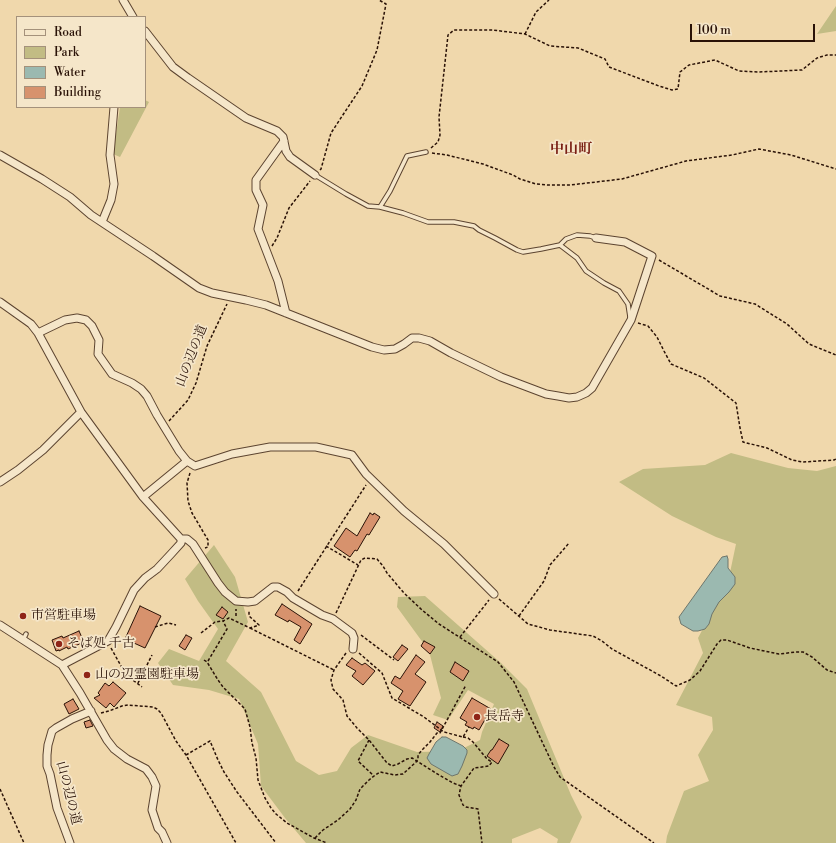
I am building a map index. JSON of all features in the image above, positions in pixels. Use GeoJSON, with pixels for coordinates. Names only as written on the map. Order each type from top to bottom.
{"type":"FeatureCollection","features":[{"type":"Feature","properties":{"kind":"street"},"geometry":{"type":"LineString","coordinates":[[123,0],[132,16]]}},
{"type":"Feature","properties":{"kind":"street"},"geometry":{"type":"LineString","coordinates":[[146,32],[173,66],[183,74],[246,118],[277,131],[283,137],[286,151],[290,157],[315,175]]}},
{"type":"Feature","properties":{"kind":"street"},"geometry":{"type":"LineString","coordinates":[[102,222],[111,200],[114,184],[110,155],[114,108]]}},
{"type":"Feature","properties":{"kind":"street"},"geometry":{"type":"LineString","coordinates":[[284,141],[256,180],[256,190],[264,205],[258,229],[278,281],[286,314]]}},
{"type":"Feature","properties":{"kind":"street"},"geometry":{"type":"LineString","coordinates":[[0,155],[70,197],[91,215],[154,256],[199,288],[212,293],[266,305],[372,347],[384,350],[394,349],[412,338],[430,341],[451,353],[501,377],[546,394],[569,398],[586,393],[592,388],[631,320],[652,256],[625,242],[596,238]]}},
{"type":"Feature","properties":{"kind":"street"},"geometry":{"type":"LineString","coordinates":[[0,302],[31,324],[38,333],[81,412],[143,497],[181,539],[187,539],[193,544],[225,592],[236,601],[248,602],[256,601],[273,587],[278,587],[287,592],[293,598],[322,615],[333,619],[352,633],[354,638],[353,649]]}},
{"type":"Feature","properties":{"kind":"street"},"geometry":{"type":"LineString","coordinates":[[38,333],[65,320],[77,318],[86,320],[92,326],[99,340],[98,354],[112,374],[132,383],[148,396],[179,451],[187,461],[195,466],[232,454],[270,447],[316,447],[352,455],[370,478],[404,511],[444,544],[494,594]]}},
{"type":"Feature","properties":{"kind":"street"},"geometry":{"type":"LineString","coordinates":[[0,482],[43,450],[81,412]]}},
{"type":"Feature","properties":{"kind":"street"},"geometry":{"type":"LineString","coordinates":[[143,497],[187,461]]}},
{"type":"Feature","properties":{"kind":"street"},"geometry":{"type":"LineString","coordinates":[[62,665],[108,641],[134,590],[181,543],[181,539]]}},
{"type":"Feature","properties":{"kind":"street"},"geometry":{"type":"LineString","coordinates":[[0,625],[24,637],[62,665],[91,711],[107,740],[114,749],[146,769],[156,786],[152,810],[158,828],[162,832],[167,843]]}},
{"type":"Feature","properties":{"kind":"street","name":"山の辺の道"},"geometry":{"type":"LineString","coordinates":[[70,843],[57,808],[48,766],[48,744],[52,731],[72,719],[91,711]]}},
{"type":"Feature","properties":{"kind":"lane"},"geometry":{"type":"LineString","coordinates":[[380,207],[390,191],[407,156],[426,152]]}},
{"type":"Feature","properties":{"kind":"lane"},"geometry":{"type":"LineString","coordinates":[[315,175],[368,206],[380,207],[428,222],[454,222],[474,226],[522,252],[560,245],[566,239],[576,234],[596,238]]}},
{"type":"Feature","properties":{"kind":"lane"},"geometry":{"type":"LineString","coordinates":[[560,245],[577,258],[586,271],[619,291],[628,304],[631,320]]}},
{"type":"Feature","properties":{"kind":"path"},"geometry":{"type":"LineString","coordinates":[[267,253],[277,238],[289,208],[321,168],[331,133],[362,86],[377,50],[386,4],[379,0]]}},
{"type":"Feature","properties":{"kind":"path"},"geometry":{"type":"LineString","coordinates":[[525,34],[536,12],[549,0]]}},
{"type":"Feature","properties":{"kind":"path"},"geometry":{"type":"LineString","coordinates":[[426,152],[438,142],[440,135],[439,117],[448,35],[454,30],[493,30],[525,34],[550,46],[578,48],[605,59],[609,67],[672,90],[678,89],[680,72],[689,64],[715,60],[739,71],[759,72],[802,70],[817,58],[827,55],[836,55]]}},
{"type":"Feature","properties":{"kind":"path"},"geometry":{"type":"LineString","coordinates":[[426,152],[447,155],[483,164],[520,179],[536,184],[548,185],[570,185],[622,179],[686,161],[732,155],[759,149],[791,155],[836,169]]}},
{"type":"Feature","properties":{"kind":"path"},"geometry":{"type":"LineString","coordinates":[[652,256],[720,296],[755,304],[787,324],[809,344],[836,355]]}},
{"type":"Feature","properties":{"kind":"path","name":"山の辺の道"},"geometry":{"type":"LineString","coordinates":[[165,428],[170,420],[188,400],[196,384],[207,346],[230,296]]}},
{"type":"Feature","properties":{"kind":"path"},"geometry":{"type":"LineString","coordinates":[[631,320],[648,326],[657,337],[671,364],[704,378],[736,403],[744,442],[768,448],[792,460],[803,462],[836,459]]}},
{"type":"Feature","properties":{"kind":"path"},"geometry":{"type":"LineString","coordinates":[[190,473],[187,483],[188,501],[192,512],[208,540],[208,547],[199,552]]}},
{"type":"Feature","properties":{"kind":"path"},"geometry":{"type":"LineString","coordinates":[[293,598],[370,478]]}},
{"type":"Feature","properties":{"kind":"path"},"geometry":{"type":"LineString","coordinates":[[519,616],[544,581],[550,565],[569,543]]}},
{"type":"Feature","properties":{"kind":"path"},"geometry":{"type":"LineString","coordinates":[[326,546],[358,565]]}},
{"type":"Feature","properties":{"kind":"path"},"geometry":{"type":"LineString","coordinates":[[333,619],[361,560],[365,558],[377,559],[404,594],[422,610],[439,624],[498,662],[514,682],[560,777],[654,843]]}},
{"type":"Feature","properties":{"kind":"path"},"geometry":{"type":"LineString","coordinates":[[460,638],[494,594],[528,624],[550,630],[593,636],[612,649],[676,686],[690,680],[700,671],[721,640],[727,640],[750,648],[779,654],[803,652],[812,657],[827,670],[836,673]]}},
{"type":"Feature","properties":{"kind":"path"},"geometry":{"type":"LineString","coordinates":[[248,602],[249,616],[258,625],[250,628]]}},
{"type":"Feature","properties":{"kind":"path"},"geometry":{"type":"LineString","coordinates":[[201,633],[214,622],[223,621],[229,618],[334,670]]}},
{"type":"Feature","properties":{"kind":"path"},"geometry":{"type":"LineString","coordinates":[[207,662],[227,629],[223,621]]}},
{"type":"Feature","properties":{"kind":"path"},"geometry":{"type":"LineString","coordinates":[[155,627],[168,623],[176,625]]}},
{"type":"Feature","properties":{"kind":"path"},"geometry":{"type":"LineString","coordinates":[[352,633],[358,634],[394,660]]}},
{"type":"Feature","properties":{"kind":"path"},"geometry":{"type":"LineString","coordinates":[[108,641],[126,675],[142,687]]}},
{"type":"Feature","properties":{"kind":"path"},"geometry":{"type":"LineString","coordinates":[[461,786],[416,762],[412,758],[392,766],[347,716],[343,700],[333,689],[331,680],[334,670],[348,650],[353,649],[367,659],[382,673],[392,698],[424,717],[442,730],[468,738],[487,759],[492,762],[489,766],[474,768],[461,786],[459,795],[463,805],[478,809],[482,843]]}},
{"type":"Feature","properties":{"kind":"path"},"geometry":{"type":"LineString","coordinates":[[138,683],[152,655]]}},
{"type":"Feature","properties":{"kind":"path"},"geometry":{"type":"LineString","coordinates":[[204,660],[207,662],[218,680],[245,709],[256,758],[258,780],[265,798],[276,814],[287,823],[314,838],[327,843]]}},
{"type":"Feature","properties":{"kind":"path"},"geometry":{"type":"LineString","coordinates":[[314,838],[350,809],[360,790],[374,776],[380,772],[395,775],[403,774],[416,762],[422,750],[437,733],[440,733],[442,730],[466,685]]}},
{"type":"Feature","properties":{"kind":"path"},"geometry":{"type":"LineString","coordinates":[[91,711],[97,713],[128,705],[153,707],[157,709],[161,713],[176,741],[186,755],[236,843]]}},
{"type":"Feature","properties":{"kind":"path"},"geometry":{"type":"LineString","coordinates":[[463,737],[469,727]]}},
{"type":"Feature","properties":{"kind":"path"},"geometry":{"type":"LineString","coordinates":[[369,740],[358,761],[374,776]]}},
{"type":"Feature","properties":{"kind":"path"},"geometry":{"type":"LineString","coordinates":[[186,755],[210,741],[224,772],[237,792],[276,843]]}},
{"type":"Feature","properties":{"kind":"path"},"geometry":{"type":"LineString","coordinates":[[0,789],[24,843]]}},
{"type":"Feature","properties":{"kind":"green space"},"geometry":{"type":"Polygon","coordinates":[[[836,6],[836,31],[817,34],[836,6]]]}},
{"type":"Feature","properties":{"kind":"green space"},"geometry":{"type":"Polygon","coordinates":[[[146,100],[149,102],[146,108],[146,100]]]}},
{"type":"Feature","properties":{"kind":"green space"},"geometry":{"type":"Polygon","coordinates":[[[120,108],[146,108],[120,157],[113,154],[120,108]]]}},
{"type":"Feature","properties":{"kind":"green space"},"geometry":{"type":"Polygon","coordinates":[[[731,453],[788,468],[817,471],[836,466],[836,843],[666,843],[667,836],[684,791],[709,781],[698,755],[713,730],[712,717],[676,705],[703,653],[698,638],[728,582],[736,544],[716,537],[672,516],[619,482],[643,469],[705,465],[731,453]]]}},
{"type":"Feature","properties":{"kind":"green space"},"geometry":{"type":"Polygon","coordinates":[[[214,545],[235,577],[248,622],[226,661],[261,692],[296,761],[319,775],[337,771],[351,748],[368,735],[417,752],[458,751],[480,740],[494,704],[468,690],[448,720],[433,715],[441,698],[429,651],[397,607],[398,597],[425,596],[501,663],[527,689],[571,795],[582,817],[570,843],[557,843],[558,839],[540,828],[512,839],[512,843],[306,843],[261,786],[258,744],[239,699],[209,690],[173,685],[158,663],[169,649],[199,661],[218,629],[198,601],[185,579],[214,545]]]}},
{"type":"Feature","properties":{"kind":"water"},"geometry":{"type":"Polygon","coordinates":[[[727,556],[728,568],[735,577],[735,584],[719,602],[712,614],[709,624],[705,629],[693,631],[681,624],[679,617],[722,557],[727,556]]]}},
{"type":"Feature","properties":{"kind":"water"},"geometry":{"type":"Polygon","coordinates":[[[442,737],[446,737],[463,746],[467,750],[458,774],[452,776],[431,764],[427,758],[436,742],[442,737]]]}},
{"type":"Feature","properties":{"kind":"building"},"geometry":{"type":"Polygon","coordinates":[[[370,513],[373,515],[374,513],[380,517],[369,535],[367,534],[357,551],[355,550],[350,557],[334,546],[346,528],[357,536],[370,513]]]}},
{"type":"Feature","properties":{"kind":"building"},"geometry":{"type":"Polygon","coordinates":[[[282,604],[312,624],[300,644],[294,640],[301,627],[289,620],[288,622],[275,615],[282,604]]]}},
{"type":"Feature","properties":{"kind":"building"},"geometry":{"type":"Polygon","coordinates":[[[140,606],[161,616],[145,648],[125,639],[140,606]]]}},
{"type":"Feature","properties":{"kind":"building"},"geometry":{"type":"Polygon","coordinates":[[[222,607],[228,612],[223,619],[216,615],[222,607]]]}},
{"type":"Feature","properties":{"kind":"building"},"geometry":{"type":"Polygon","coordinates":[[[79,631],[84,642],[68,649],[67,647],[56,651],[52,640],[62,636],[63,638],[79,631]]]}},
{"type":"Feature","properties":{"kind":"building"},"geometry":{"type":"Polygon","coordinates":[[[186,635],[192,638],[185,650],[179,646],[186,635]]]}},
{"type":"Feature","properties":{"kind":"building"},"geometry":{"type":"Polygon","coordinates":[[[424,641],[435,647],[430,654],[421,646],[424,641]]]}},
{"type":"Feature","properties":{"kind":"building"},"geometry":{"type":"Polygon","coordinates":[[[402,645],[408,649],[398,661],[393,657],[402,645]]]}},
{"type":"Feature","properties":{"kind":"building"},"geometry":{"type":"Polygon","coordinates":[[[416,655],[425,662],[415,674],[426,682],[410,706],[398,699],[403,691],[391,683],[395,676],[400,679],[416,655]]]}},
{"type":"Feature","properties":{"kind":"building"},"geometry":{"type":"Polygon","coordinates":[[[352,658],[362,665],[365,663],[375,671],[363,685],[352,676],[356,671],[346,665],[352,658]]]}},
{"type":"Feature","properties":{"kind":"building"},"geometry":{"type":"Polygon","coordinates":[[[455,662],[469,671],[463,681],[450,672],[455,662]]]}},
{"type":"Feature","properties":{"kind":"building"},"geometry":{"type":"Polygon","coordinates":[[[113,682],[126,693],[114,707],[110,703],[106,708],[94,698],[100,695],[98,693],[105,683],[109,686],[113,682]]]}},
{"type":"Feature","properties":{"kind":"building"},"geometry":{"type":"Polygon","coordinates":[[[472,698],[491,709],[479,730],[465,725],[467,722],[460,718],[472,698]]]}},
{"type":"Feature","properties":{"kind":"building"},"geometry":{"type":"Polygon","coordinates":[[[73,699],[79,709],[69,714],[64,704],[73,699]]]}},
{"type":"Feature","properties":{"kind":"building"},"geometry":{"type":"Polygon","coordinates":[[[90,720],[93,726],[86,728],[84,722],[90,720]]]}},
{"type":"Feature","properties":{"kind":"building"},"geometry":{"type":"Polygon","coordinates":[[[437,722],[443,726],[440,732],[434,728],[437,722]]]}},
{"type":"Feature","properties":{"kind":"building"},"geometry":{"type":"Polygon","coordinates":[[[499,739],[509,745],[498,764],[487,756],[499,739]]]}},
{"type":"Feature","properties":{"kind":"place","name":"市営駐車場"},"geometry":{"type":"Point","coordinates":[23,616]}},
{"type":"Feature","properties":{"kind":"place","name":"そば処 千古"},"geometry":{"type":"Point","coordinates":[59,644]}},
{"type":"Feature","properties":{"kind":"place","name":"山の辺霊園駐車場"},"geometry":{"type":"Point","coordinates":[87,675]}},
{"type":"Feature","properties":{"kind":"place","name":"長岳寺"},"geometry":{"type":"Point","coordinates":[477,717]}},
{"type":"Feature","properties":{"kind":"district","name":"中山町"},"geometry":{"type":"Point","coordinates":[571,150]}}]}
